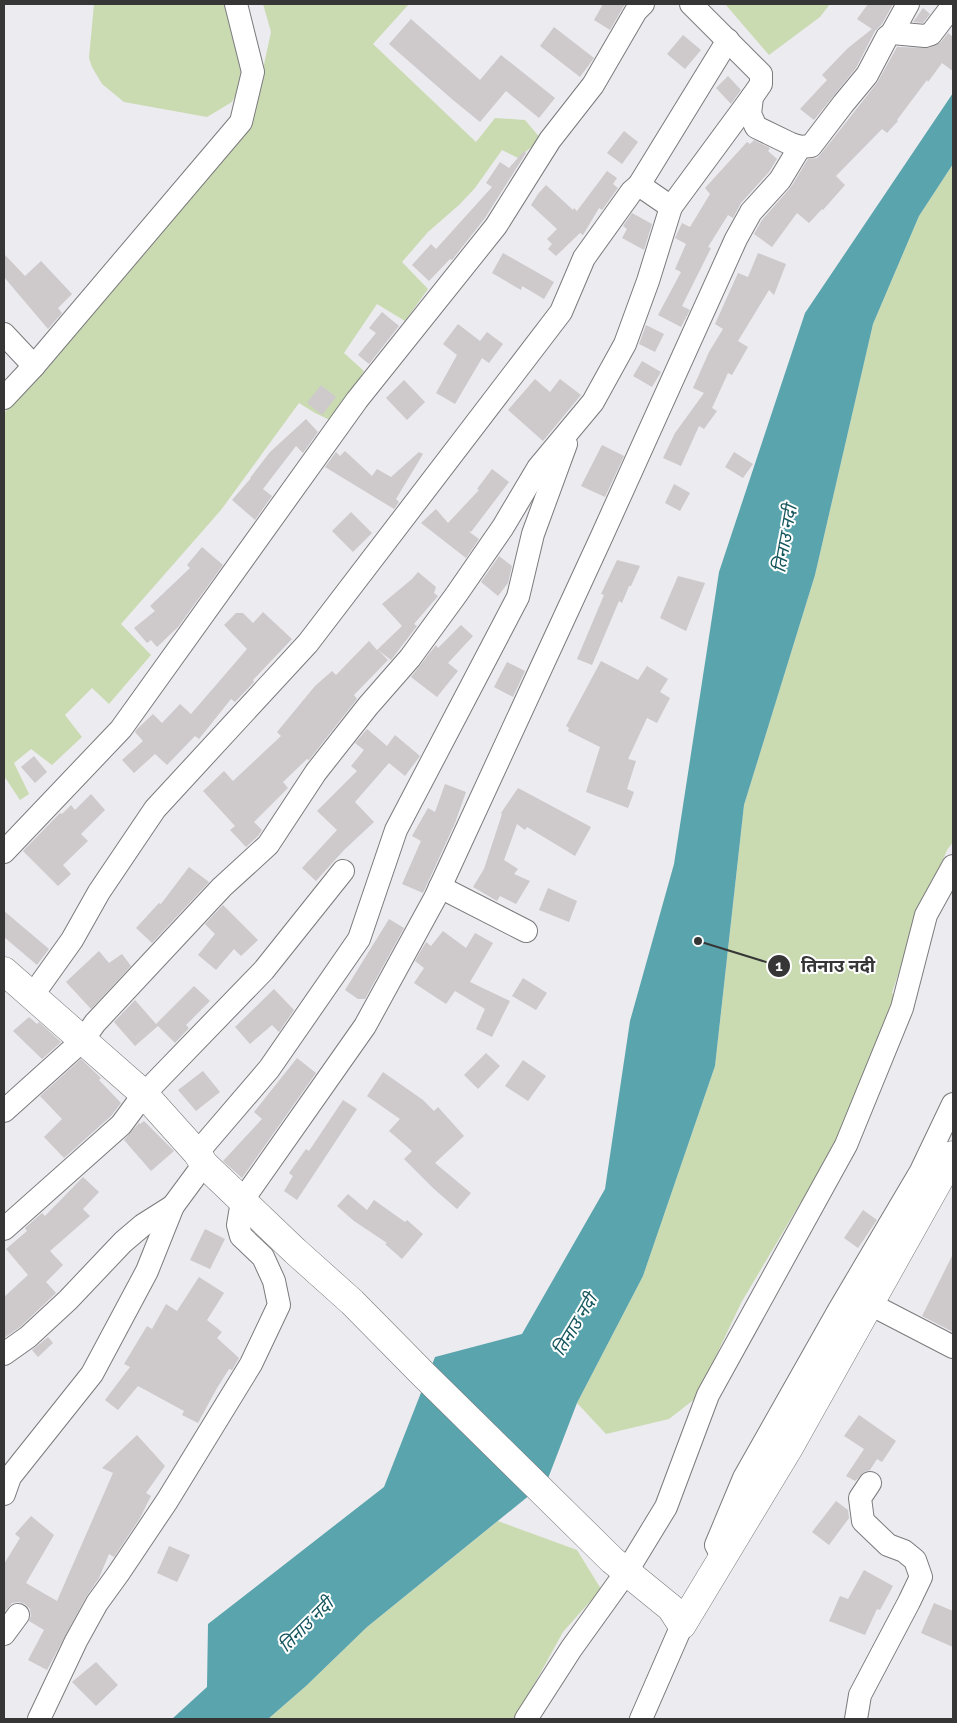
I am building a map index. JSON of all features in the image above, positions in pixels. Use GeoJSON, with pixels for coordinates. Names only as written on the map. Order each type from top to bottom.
{"type":"FeatureCollection","features":[{"type":"Feature","properties":{"kind":"street"},"geometry":{"type":"LineString","coordinates":[[4,398],[34,366],[241,122],[253,72],[236,4]]}},
{"type":"Feature","properties":{"kind":"street"},"geometry":{"type":"LineString","coordinates":[[4,852],[120,728],[357,400],[496,226],[550,140],[593,85],[636,11],[643,4]]}},
{"type":"Feature","properties":{"kind":"street"},"geometry":{"type":"LineString","coordinates":[[4,1111],[82,1040],[95,1023],[216,894],[268,845],[316,772],[368,706],[410,658],[503,527],[538,468],[593,402],[625,344],[672,207],[761,84],[761,74],[691,4]]}},
{"type":"Feature","properties":{"kind":"street"},"geometry":{"type":"LineString","coordinates":[[752,97],[750,114],[756,126],[791,144],[800,147],[811,146],[867,75],[908,4]]}},
{"type":"Feature","properties":{"kind":"street"},"geometry":{"type":"LineString","coordinates":[[892,33],[925,36],[931,34],[953,5]]}},
{"type":"Feature","properties":{"kind":"street"},"geometry":{"type":"LineString","coordinates":[[32,996],[72,940],[99,892],[155,809],[308,643],[561,312],[584,258],[632,191],[639,185],[728,40]]}},
{"type":"Feature","properties":{"kind":"street"},"geometry":{"type":"LineString","coordinates":[[39,1719],[96,1603],[118,1574],[166,1501],[252,1364],[278,1305],[274,1281],[263,1257],[240,1236],[238,1225],[242,1200],[365,1026],[440,887],[606,529],[736,239],[751,212],[780,180],[800,147]]}},
{"type":"Feature","properties":{"kind":"street"},"geometry":{"type":"LineString","coordinates":[[639,185],[672,207]]}},
{"type":"Feature","properties":{"kind":"street"},"geometry":{"type":"LineString","coordinates":[[4,334],[34,366]]}},
{"type":"Feature","properties":{"kind":"street"},"geometry":{"type":"LineString","coordinates":[[6,1484],[92,1374],[147,1271],[173,1206],[200,1158],[269,1069],[359,939],[396,830],[518,597],[533,534],[573,426]]}},
{"type":"Feature","properties":{"kind":"street"},"geometry":{"type":"LineString","coordinates":[[526,1719],[570,1650],[620,1565],[666,1507],[708,1395],[846,1145],[902,1008],[926,916],[953,866]]}},
{"type":"Feature","properties":{"kind":"street"},"geometry":{"type":"LineString","coordinates":[[4,1229],[121,1125],[144,1094],[264,970],[342,871]]}},
{"type":"Feature","properties":{"kind":"street"},"geometry":{"type":"LineString","coordinates":[[440,887],[526,931]]}},
{"type":"Feature","properties":{"kind":"street"},"geometry":{"type":"LineString","coordinates":[[4,971],[144,1094],[200,1158],[242,1200],[352,1302],[422,1373],[620,1565],[670,1608],[682,1625]]}},
{"type":"Feature","properties":{"kind":"street"},"geometry":{"type":"LineString","coordinates":[[723,1558],[716,1545],[744,1478],[839,1310],[921,1171],[953,1104]]}},
{"type":"Feature","properties":{"kind":"street"},"geometry":{"type":"LineString","coordinates":[[641,1719],[682,1625],[790,1446],[953,1155]]}},
{"type":"Feature","properties":{"kind":"street"},"geometry":{"type":"LineString","coordinates":[[4,1354],[28,1337],[55,1312],[123,1242],[143,1225],[173,1206]]}},
{"type":"Feature","properties":{"kind":"street"},"geometry":{"type":"LineString","coordinates":[[870,1304],[953,1347]]}},
{"type":"Feature","properties":{"kind":"street"},"geometry":{"type":"LineString","coordinates":[[856,1719],[860,1695],[921,1577],[915,1560],[904,1551],[888,1545],[864,1522],[860,1498],[870,1483]]}},
{"type":"Feature","properties":{"kind":"street"},"geometry":{"type":"LineString","coordinates":[[4,1634],[18,1614]]}},
{"type":"Feature","properties":{"kind":"green space"},"geometry":{"type":"Polygon","coordinates":[[[94,4],[242,4],[245,80],[232,102],[207,117],[124,102],[102,84],[89,58],[94,4]]]}},
{"type":"Feature","properties":{"kind":"green space"},"geometry":{"type":"Polygon","coordinates":[[[263,4],[409,4],[373,44],[476,142],[495,118],[525,120],[541,139],[518,158],[502,150],[475,188],[428,232],[402,262],[428,289],[405,321],[377,304],[344,353],[364,371],[334,422],[299,403],[221,510],[121,624],[151,655],[109,704],[92,688],[65,715],[82,737],[52,765],[31,749],[14,763],[29,794],[20,800],[4,776],[4,413],[199,182],[250,129],[271,32],[263,4]]]}},
{"type":"Feature","properties":{"kind":"green space"},"geometry":{"type":"Polygon","coordinates":[[[725,4],[830,4],[820,17],[769,55],[725,4]]]}},
{"type":"Feature","properties":{"kind":"green space"},"geometry":{"type":"Polygon","coordinates":[[[953,164],[953,842],[947,850],[903,959],[892,993],[901,1001],[844,1140],[799,1205],[741,1303],[696,1398],[669,1419],[606,1434],[577,1403],[643,1276],[715,1066],[744,805],[815,575],[873,324],[919,216],[953,164]]]}},
{"type":"Feature","properties":{"kind":"green space"},"geometry":{"type":"Polygon","coordinates":[[[498,1521],[577,1550],[601,1589],[563,1632],[515,1719],[268,1719],[306,1686],[367,1627],[498,1521]]]}},
{"type":"Feature","properties":{"kind":"water"},"geometry":{"type":"Polygon","coordinates":[[[953,93],[953,164],[919,216],[873,324],[815,575],[744,805],[715,1066],[643,1276],[577,1403],[547,1481],[367,1627],[306,1686],[268,1719],[172,1719],[207,1687],[208,1624],[384,1487],[435,1357],[522,1334],[605,1189],[630,1021],[674,864],[719,572],[805,313],[953,93]]]}},
{"type":"Feature","properties":{"kind":"building"},"geometry":{"type":"Polygon","coordinates":[[[603,4],[625,4],[610,30],[594,20],[603,4]]]}},
{"type":"Feature","properties":{"kind":"building"},"geometry":{"type":"Polygon","coordinates":[[[868,4],[893,4],[882,24],[875,31],[856,68],[814,120],[800,109],[827,80],[822,75],[848,48],[872,29],[857,19],[868,4]]]}},
{"type":"Feature","properties":{"kind":"building"},"geometry":{"type":"Polygon","coordinates":[[[923,8],[930,14],[923,23],[913,22],[923,8]]]}},
{"type":"Feature","properties":{"kind":"building"},"geometry":{"type":"Polygon","coordinates":[[[411,19],[480,80],[501,55],[555,98],[539,118],[506,91],[480,122],[389,44],[411,19]]]}},
{"type":"Feature","properties":{"kind":"building"},"geometry":{"type":"Polygon","coordinates":[[[554,27],[594,58],[580,77],[540,46],[554,27]]]}},
{"type":"Feature","properties":{"kind":"building"},"geometry":{"type":"Polygon","coordinates":[[[948,33],[953,37],[953,71],[942,63],[887,133],[882,129],[836,176],[845,185],[823,210],[809,223],[797,213],[772,247],[754,234],[762,220],[791,187],[808,159],[817,158],[821,154],[877,83],[897,47],[929,48],[941,42],[948,33]]]}},
{"type":"Feature","properties":{"kind":"building"},"geometry":{"type":"Polygon","coordinates":[[[683,35],[701,50],[685,69],[667,54],[683,35]]]}},
{"type":"Feature","properties":{"kind":"building"},"geometry":{"type":"Polygon","coordinates":[[[728,76],[741,90],[731,104],[716,88],[728,76]]]}},
{"type":"Feature","properties":{"kind":"building"},"geometry":{"type":"Polygon","coordinates":[[[624,131],[638,142],[622,164],[607,153],[624,131]]]}},
{"type":"Feature","properties":{"kind":"building"},"geometry":{"type":"Polygon","coordinates":[[[754,140],[770,148],[768,151],[777,159],[769,172],[741,203],[733,218],[728,215],[708,247],[711,248],[682,306],[690,310],[681,327],[658,315],[681,272],[675,269],[686,244],[675,238],[682,223],[690,227],[710,194],[705,188],[747,142],[750,144],[754,140]]]}},
{"type":"Feature","properties":{"kind":"building"},"geometry":{"type":"Polygon","coordinates":[[[524,151],[526,153],[485,218],[452,260],[450,259],[429,281],[412,265],[431,244],[436,249],[492,187],[486,183],[500,162],[509,168],[524,151]]]}},
{"type":"Feature","properties":{"kind":"building"},"geometry":{"type":"Polygon","coordinates":[[[607,171],[617,178],[613,184],[618,188],[602,210],[599,208],[583,235],[580,233],[556,256],[548,249],[552,244],[547,239],[557,229],[531,205],[546,185],[573,210],[574,208],[577,211],[607,171]]]}},
{"type":"Feature","properties":{"kind":"building"},"geometry":{"type":"Polygon","coordinates":[[[632,213],[652,224],[644,250],[622,238],[627,229],[623,226],[632,213]]]}},
{"type":"Feature","properties":{"kind":"building"},"geometry":{"type":"Polygon","coordinates":[[[503,253],[554,282],[544,299],[522,286],[521,290],[492,273],[503,253]]]}},
{"type":"Feature","properties":{"kind":"building"},"geometry":{"type":"Polygon","coordinates":[[[758,253],[786,264],[774,295],[769,290],[738,341],[748,347],[732,375],[728,373],[712,408],[717,411],[704,429],[699,426],[681,466],[663,458],[675,433],[704,393],[693,388],[709,352],[723,329],[715,324],[738,273],[748,277],[758,253]]]}},
{"type":"Feature","properties":{"kind":"building"},"geometry":{"type":"Polygon","coordinates":[[[4,254],[25,276],[41,261],[72,294],[58,308],[62,313],[48,329],[4,277],[4,254]]]}},
{"type":"Feature","properties":{"kind":"building"},"geometry":{"type":"Polygon","coordinates":[[[382,312],[399,326],[369,364],[358,355],[376,333],[369,328],[382,312]]]}},
{"type":"Feature","properties":{"kind":"building"},"geometry":{"type":"Polygon","coordinates":[[[458,324],[480,341],[487,332],[503,344],[489,363],[482,358],[455,404],[436,393],[457,355],[443,344],[458,324]]]}},
{"type":"Feature","properties":{"kind":"building"},"geometry":{"type":"Polygon","coordinates":[[[646,325],[664,334],[655,352],[639,344],[646,325]]]}},
{"type":"Feature","properties":{"kind":"building"},"geometry":{"type":"Polygon","coordinates":[[[642,361],[661,372],[652,387],[633,376],[642,361]]]}},
{"type":"Feature","properties":{"kind":"building"},"geometry":{"type":"Polygon","coordinates":[[[535,379],[550,392],[560,379],[581,395],[543,441],[508,410],[535,379]]]}},
{"type":"Feature","properties":{"kind":"building"},"geometry":{"type":"Polygon","coordinates":[[[404,380],[425,402],[407,420],[386,398],[404,380]]]}},
{"type":"Feature","properties":{"kind":"building"},"geometry":{"type":"Polygon","coordinates":[[[321,385],[336,397],[322,415],[307,403],[321,385]]]}},
{"type":"Feature","properties":{"kind":"building"},"geometry":{"type":"Polygon","coordinates":[[[306,419],[318,432],[303,453],[296,446],[263,489],[272,496],[255,520],[232,500],[270,452],[306,419]]]}},
{"type":"Feature","properties":{"kind":"building"},"geometry":{"type":"Polygon","coordinates":[[[602,445],[624,456],[605,497],[581,486],[602,445]]]}},
{"type":"Feature","properties":{"kind":"building"},"geometry":{"type":"Polygon","coordinates":[[[345,451],[372,476],[377,469],[391,477],[419,452],[423,454],[396,499],[399,502],[394,509],[325,467],[336,452],[340,456],[345,451]]]}},
{"type":"Feature","properties":{"kind":"building"},"geometry":{"type":"Polygon","coordinates":[[[734,452],[753,464],[743,478],[725,467],[734,452]]]}},
{"type":"Feature","properties":{"kind":"building"},"geometry":{"type":"Polygon","coordinates":[[[492,469],[509,482],[471,532],[468,531],[479,539],[466,558],[421,523],[436,509],[448,523],[479,490],[477,489],[492,469]]]}},
{"type":"Feature","properties":{"kind":"building"},"geometry":{"type":"Polygon","coordinates":[[[674,484],[690,493],[680,511],[665,503],[674,484]]]}},
{"type":"Feature","properties":{"kind":"building"},"geometry":{"type":"Polygon","coordinates":[[[351,512],[372,533],[353,552],[332,531],[351,512]]]}},
{"type":"Feature","properties":{"kind":"building"},"geometry":{"type":"Polygon","coordinates":[[[202,547],[223,565],[178,627],[157,647],[151,640],[147,643],[134,628],[155,611],[150,606],[190,568],[187,565],[202,547]]]}},
{"type":"Feature","properties":{"kind":"building"},"geometry":{"type":"Polygon","coordinates":[[[499,556],[512,566],[508,583],[498,596],[481,582],[499,556]]]}},
{"type":"Feature","properties":{"kind":"building"},"geometry":{"type":"Polygon","coordinates":[[[617,560],[640,566],[622,603],[619,601],[592,665],[577,659],[604,595],[601,594],[617,560]]]}},
{"type":"Feature","properties":{"kind":"building"},"geometry":{"type":"Polygon","coordinates":[[[418,572],[436,587],[434,593],[438,596],[414,624],[417,626],[391,660],[378,650],[388,660],[354,695],[357,699],[309,760],[307,759],[283,782],[288,788],[254,822],[262,830],[246,847],[230,830],[235,826],[203,791],[224,771],[233,781],[281,736],[277,732],[315,686],[332,671],[336,675],[369,641],[377,650],[402,626],[382,604],[418,572]]]}},
{"type":"Feature","properties":{"kind":"building"},"geometry":{"type":"Polygon","coordinates":[[[678,576],[705,583],[686,631],[660,618],[678,576]]]}},
{"type":"Feature","properties":{"kind":"building"},"geometry":{"type":"Polygon","coordinates":[[[263,612],[292,639],[235,702],[231,699],[199,739],[195,736],[167,765],[155,754],[134,773],[122,760],[143,741],[135,732],[136,730],[153,714],[162,723],[180,704],[191,714],[247,649],[224,625],[236,613],[243,613],[253,623],[263,612]]]}},
{"type":"Feature","properties":{"kind":"building"},"geometry":{"type":"Polygon","coordinates":[[[461,625],[473,636],[448,663],[458,671],[437,697],[411,677],[436,645],[438,648],[461,625]]]}},
{"type":"Feature","properties":{"kind":"building"},"geometry":{"type":"Polygon","coordinates":[[[601,661],[638,680],[647,666],[668,679],[660,692],[670,698],[657,723],[647,718],[628,759],[636,761],[627,789],[634,792],[628,808],[586,792],[600,747],[568,731],[569,728],[566,726],[601,661]]]}},
{"type":"Feature","properties":{"kind":"building"},"geometry":{"type":"Polygon","coordinates":[[[507,662],[525,671],[513,697],[494,687],[507,662]]]}},
{"type":"Feature","properties":{"kind":"building"},"geometry":{"type":"Polygon","coordinates":[[[367,729],[387,746],[395,735],[420,756],[405,776],[389,763],[355,802],[374,822],[344,850],[316,881],[302,868],[337,830],[317,811],[357,771],[351,766],[364,750],[355,743],[367,729]]]}},
{"type":"Feature","properties":{"kind":"building"},"geometry":{"type":"Polygon","coordinates":[[[34,756],[47,772],[35,783],[21,767],[34,756]]]}},
{"type":"Feature","properties":{"kind":"building"},"geometry":{"type":"Polygon","coordinates":[[[445,784],[466,792],[455,823],[423,893],[402,884],[421,841],[412,836],[428,808],[435,812],[445,784]]]}},
{"type":"Feature","properties":{"kind":"building"},"geometry":{"type":"Polygon","coordinates":[[[518,788],[591,827],[575,856],[527,827],[525,830],[517,824],[504,860],[518,869],[514,874],[530,881],[516,904],[500,896],[497,901],[473,887],[484,869],[501,813],[518,788]]]}},
{"type":"Feature","properties":{"kind":"building"},"geometry":{"type":"Polygon","coordinates":[[[91,794],[105,810],[81,834],[88,841],[63,865],[71,874],[58,886],[23,851],[60,813],[62,814],[71,805],[75,810],[91,794]]]}},
{"type":"Feature","properties":{"kind":"building"},"geometry":{"type":"Polygon","coordinates":[[[189,867],[209,882],[152,943],[136,928],[159,903],[161,904],[189,867]]]}},
{"type":"Feature","properties":{"kind":"building"},"geometry":{"type":"Polygon","coordinates":[[[548,888],[577,901],[569,922],[539,910],[548,888]]]}},
{"type":"Feature","properties":{"kind":"building"},"geometry":{"type":"Polygon","coordinates":[[[223,905],[258,940],[241,956],[234,949],[216,970],[198,955],[215,934],[205,924],[223,905]]]}},
{"type":"Feature","properties":{"kind":"building"},"geometry":{"type":"Polygon","coordinates":[[[4,911],[49,949],[37,965],[4,937],[4,911]]]}},
{"type":"Feature","properties":{"kind":"building"},"geometry":{"type":"Polygon","coordinates":[[[389,919],[404,928],[365,999],[358,999],[345,990],[389,919]]]}},
{"type":"Feature","properties":{"kind":"building"},"geometry":{"type":"Polygon","coordinates":[[[443,931],[466,948],[475,933],[493,943],[470,982],[510,1001],[492,1037],[476,1029],[485,1009],[455,991],[446,1004],[414,983],[424,968],[415,961],[426,942],[431,946],[443,931]]]}},
{"type":"Feature","properties":{"kind":"building"},"geometry":{"type":"Polygon","coordinates":[[[99,951],[109,963],[122,954],[131,966],[91,1009],[66,982],[99,951]]]}},
{"type":"Feature","properties":{"kind":"building"},"geometry":{"type":"Polygon","coordinates":[[[523,978],[547,993],[536,1010],[512,996],[523,978]]]}},
{"type":"Feature","properties":{"kind":"building"},"geometry":{"type":"Polygon","coordinates":[[[194,986],[210,1001],[186,1025],[189,1028],[175,1043],[158,1026],[135,1046],[114,1022],[135,1000],[156,1024],[194,986]]]}},
{"type":"Feature","properties":{"kind":"building"},"geometry":{"type":"Polygon","coordinates":[[[274,989],[294,1010],[279,1032],[272,1025],[250,1044],[235,1027],[274,989]]]}},
{"type":"Feature","properties":{"kind":"building"},"geometry":{"type":"Polygon","coordinates":[[[29,1017],[37,1024],[39,1022],[61,1042],[42,1059],[13,1031],[29,1017]]]}},
{"type":"Feature","properties":{"kind":"building"},"geometry":{"type":"Polygon","coordinates":[[[486,1053],[500,1066],[478,1089],[464,1075],[486,1053]]]}},
{"type":"Feature","properties":{"kind":"building"},"geometry":{"type":"Polygon","coordinates":[[[297,1058],[316,1073],[242,1178],[223,1161],[262,1119],[254,1112],[297,1058]]]}},
{"type":"Feature","properties":{"kind":"building"},"geometry":{"type":"Polygon","coordinates":[[[81,1059],[101,1078],[99,1080],[121,1103],[111,1116],[64,1158],[44,1137],[62,1119],[40,1096],[81,1059]]]}},
{"type":"Feature","properties":{"kind":"building"},"geometry":{"type":"Polygon","coordinates":[[[523,1060],[546,1076],[528,1101],[505,1086],[523,1060]]]}},
{"type":"Feature","properties":{"kind":"building"},"geometry":{"type":"Polygon","coordinates":[[[203,1071],[220,1092],[196,1111],[178,1090],[203,1071]]]}},
{"type":"Feature","properties":{"kind":"building"},"geometry":{"type":"Polygon","coordinates":[[[383,1072],[423,1100],[434,1111],[438,1107],[464,1136],[435,1163],[471,1193],[457,1209],[404,1159],[412,1151],[389,1131],[400,1119],[367,1096],[383,1072]]]}},
{"type":"Feature","properties":{"kind":"building"},"geometry":{"type":"Polygon","coordinates":[[[343,1100],[357,1109],[297,1200],[284,1191],[293,1176],[289,1173],[306,1149],[309,1151],[343,1100]]]}},
{"type":"Feature","properties":{"kind":"building"},"geometry":{"type":"Polygon","coordinates":[[[144,1121],[174,1151],[151,1171],[124,1140],[139,1123],[144,1121]]]}},
{"type":"Feature","properties":{"kind":"building"},"geometry":{"type":"Polygon","coordinates":[[[83,1177],[99,1192],[83,1209],[90,1216],[50,1251],[63,1265],[46,1282],[56,1293],[20,1327],[4,1338],[4,1297],[28,1275],[6,1249],[27,1231],[25,1228],[42,1213],[45,1216],[83,1177]]]}},
{"type":"Feature","properties":{"kind":"building"},"geometry":{"type":"Polygon","coordinates":[[[348,1194],[367,1210],[374,1200],[405,1222],[407,1220],[423,1234],[402,1259],[385,1244],[387,1243],[354,1221],[337,1206],[348,1194]]]}},
{"type":"Feature","properties":{"kind":"building"},"geometry":{"type":"Polygon","coordinates":[[[863,1210],[877,1220],[858,1248],[844,1238],[863,1210]]]}},
{"type":"Feature","properties":{"kind":"building"},"geometry":{"type":"Polygon","coordinates":[[[205,1229],[225,1239],[210,1269],[190,1260],[205,1229]]]}},
{"type":"Feature","properties":{"kind":"building"},"geometry":{"type":"Polygon","coordinates":[[[953,1254],[953,1332],[922,1316],[953,1254]]]}},
{"type":"Feature","properties":{"kind":"building"},"geometry":{"type":"Polygon","coordinates":[[[199,1277],[224,1293],[207,1320],[222,1332],[217,1338],[239,1358],[232,1370],[229,1369],[198,1423],[182,1415],[184,1411],[138,1386],[118,1410],[105,1400],[130,1367],[124,1364],[147,1326],[152,1329],[166,1304],[177,1311],[199,1277]]]}},
{"type":"Feature","properties":{"kind":"building"},"geometry":{"type":"Polygon","coordinates":[[[48,1337],[53,1343],[38,1357],[32,1350],[48,1337]]]}},
{"type":"Feature","properties":{"kind":"building"},"geometry":{"type":"Polygon","coordinates":[[[859,1415],[896,1441],[882,1462],[877,1459],[870,1470],[864,1472],[855,1481],[846,1476],[864,1449],[844,1436],[859,1415]]]}},
{"type":"Feature","properties":{"kind":"building"},"geometry":{"type":"Polygon","coordinates":[[[137,1435],[165,1466],[146,1493],[151,1496],[140,1518],[114,1557],[109,1554],[99,1578],[86,1597],[47,1670],[28,1660],[44,1630],[29,1621],[31,1616],[30,1609],[25,1604],[19,1602],[12,1603],[4,1612],[4,1564],[20,1538],[15,1534],[31,1516],[54,1535],[26,1583],[57,1601],[113,1473],[102,1468],[137,1435]]]}},
{"type":"Feature","properties":{"kind":"building"},"geometry":{"type":"Polygon","coordinates":[[[836,1501],[848,1510],[849,1518],[829,1545],[812,1532],[836,1501]]]}},
{"type":"Feature","properties":{"kind":"building"},"geometry":{"type":"Polygon","coordinates":[[[169,1546],[190,1555],[177,1582],[157,1573],[169,1546]]]}},
{"type":"Feature","properties":{"kind":"building"},"geometry":{"type":"Polygon","coordinates":[[[864,1570],[893,1586],[880,1610],[877,1609],[865,1635],[829,1621],[840,1596],[848,1599],[864,1570]]]}},
{"type":"Feature","properties":{"kind":"building"},"geometry":{"type":"Polygon","coordinates":[[[934,1603],[953,1611],[953,1647],[921,1633],[934,1603]]]}},
{"type":"Feature","properties":{"kind":"building"},"geometry":{"type":"Polygon","coordinates":[[[96,1662],[118,1685],[96,1706],[72,1682],[96,1662]]]}},
{"type":"Feature","properties":{"kind":"place","name":"तिनाउ नदी"},"geometry":{"type":"Point","coordinates":[698,941]}}]}
